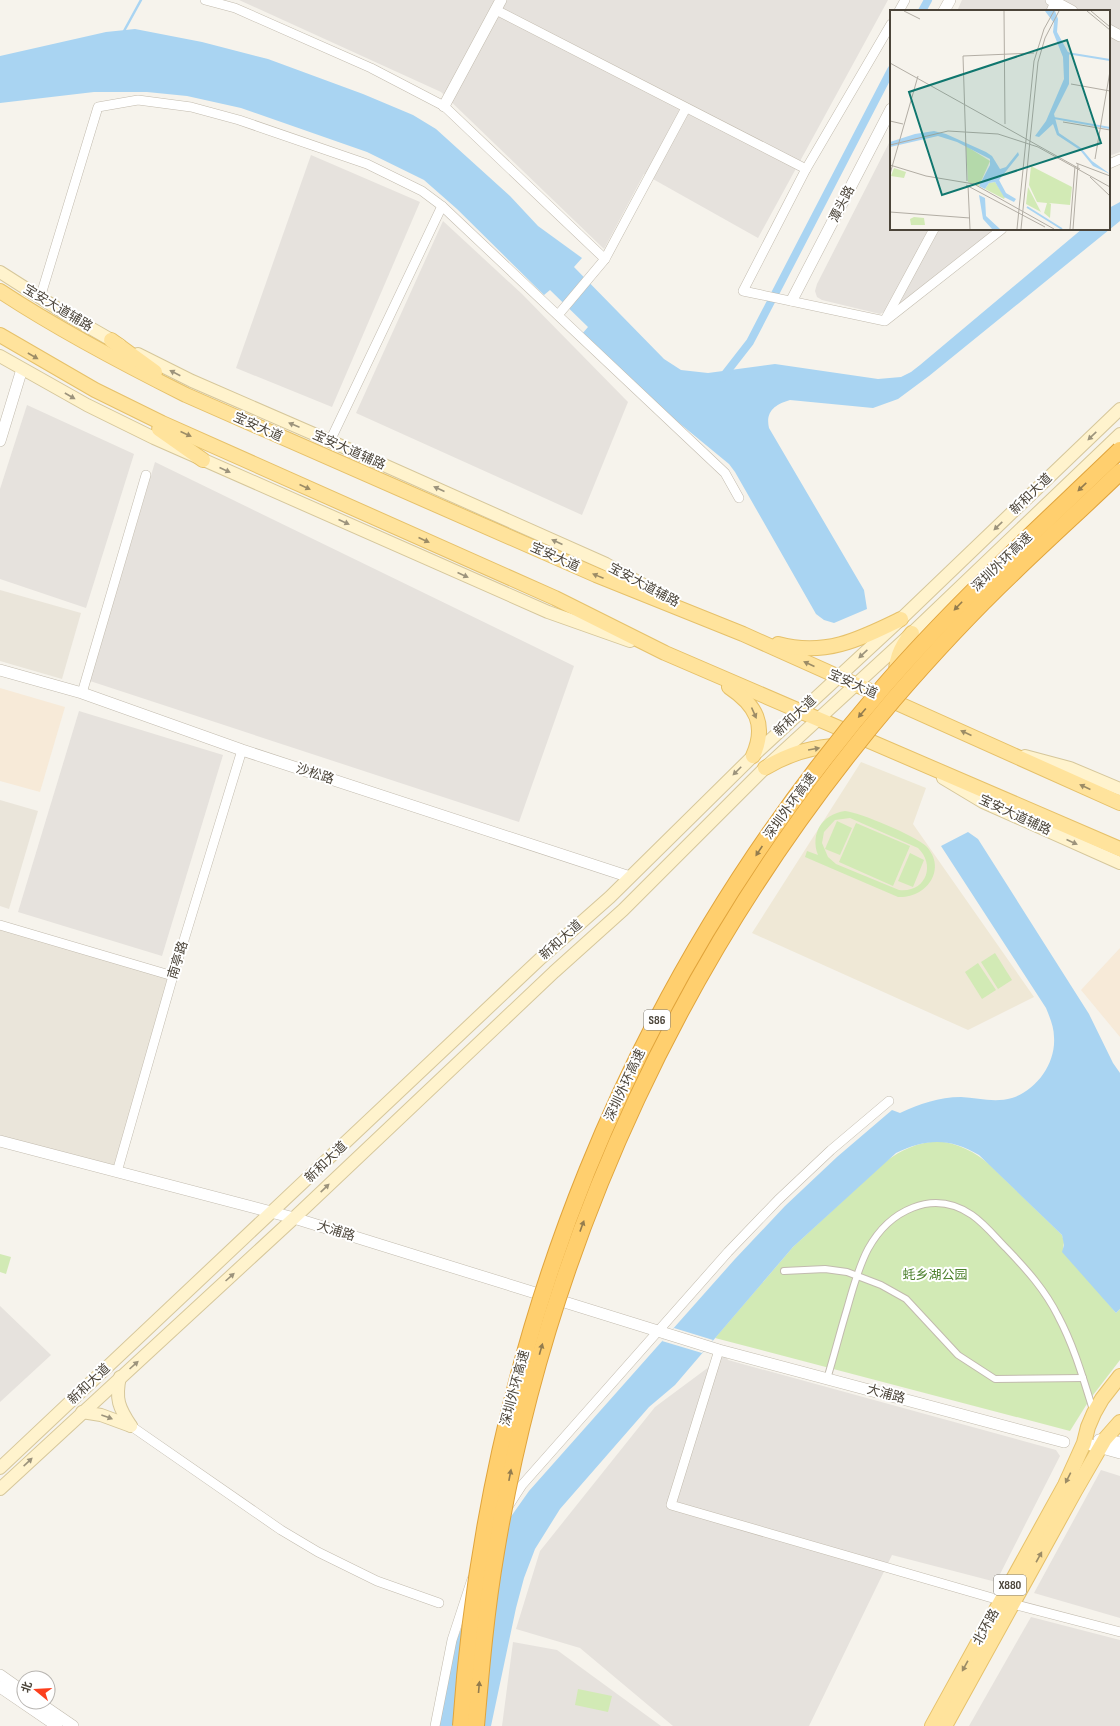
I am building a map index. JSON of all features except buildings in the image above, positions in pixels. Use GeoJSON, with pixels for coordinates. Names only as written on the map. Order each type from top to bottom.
{"type":"FeatureCollection","features":[{"type":"Feature","properties":{"kind":"highway","name":"深圳外环高速"},"geometry":{"type":"LineString","coordinates":[[461,1726],[468,1639],[480,1552],[496,1466],[520,1366],[546,1283],[580,1187],[621,1093],[657,1021],[703,938],[750,864],[800,792],[854,722],[912,655],[972,590],[1120,450]]}},
{"type":"Feature","properties":{"kind":"highway","name":"深圳外环高速"},"geometry":{"type":"LineString","coordinates":[[476,1726],[484,1640],[495,1554],[511,1469],[532,1384],[556,1301],[585,1219],[617,1139],[654,1060],[695,984],[739,909],[788,837],[848,755],[895,698],[953,633],[1014,571],[1120,472]]}},
{"type":"Feature","properties":{"kind":"main road","name":"宝安大道辅路"},"geometry":{"type":"LineString","coordinates":[[0,272],[40,298],[111,340],[192,381],[606,564],[704,617]]}},
{"type":"Feature","properties":{"kind":"main road","name":"宝安大道"},"geometry":{"type":"LineString","coordinates":[[0,291],[58,327],[120,362],[186,395],[596,575],[704,617],[743,634],[1120,803]]}},
{"type":"Feature","properties":{"kind":"main road"},"geometry":{"type":"LineString","coordinates":[[0,335],[94,390],[555,598],[665,653],[1120,849]]}},
{"type":"Feature","properties":{"kind":"main road"},"geometry":{"type":"LineString","coordinates":[[111,340],[186,395]]}},
{"type":"Feature","properties":{"kind":"main road"},"geometry":{"type":"LineString","coordinates":[[0,356],[87,406],[203,460],[548,612],[665,653]]}},
{"type":"Feature","properties":{"kind":"main road"},"geometry":{"type":"LineString","coordinates":[[130,407],[203,460]]}},
{"type":"Feature","properties":{"kind":"main road","name":"新和大道"},"geometry":{"type":"LineString","coordinates":[[0,1468],[512,985],[630,877],[752,756],[901,619],[1120,409]]}},
{"type":"Feature","properties":{"kind":"main road","name":"新和大道"},"geometry":{"type":"LineString","coordinates":[[0,1489],[294,1218],[554,972],[622,910],[765,768],[912,633],[1120,434]]}},
{"type":"Feature","properties":{"kind":"main road"},"geometry":{"type":"LineString","coordinates":[[743,634],[790,647],[823,648],[855,641],[901,619]]}},
{"type":"Feature","properties":{"kind":"main road"},"geometry":{"type":"LineString","coordinates":[[912,633],[906,640],[900,652],[896,665],[896,674],[901,692],[909,703],[919,712]]}},
{"type":"Feature","properties":{"kind":"main road"},"geometry":{"type":"LineString","coordinates":[[704,670],[742,696],[753,708],[759,732],[756,748],[752,756]]}},
{"type":"Feature","properties":{"kind":"main road"},"geometry":{"type":"LineString","coordinates":[[765,768],[776,761],[801,751],[826,747],[852,747],[899,754]]}},
{"type":"Feature","properties":{"kind":"main road"},"geometry":{"type":"LineString","coordinates":[[1002,749],[1070,768],[1120,789]]}},
{"type":"Feature","properties":{"kind":"main road","name":"宝安大道辅路"},"geometry":{"type":"LineString","coordinates":[[913,761],[983,802],[1120,863]]}},
{"type":"Feature","properties":{"kind":"main road","name":"X880"},"geometry":{"type":"LineString","coordinates":[[1084,1443],[1088,1427],[1094,1413],[1102,1399],[1120,1376]]}},
{"type":"Feature","properties":{"kind":"main road"},"geometry":{"type":"LineString","coordinates":[[120,1377],[118,1400],[121,1411],[131,1426]]}},
{"type":"Feature","properties":{"kind":"main road"},"geometry":{"type":"LineString","coordinates":[[82,1412],[101,1415],[131,1426]]}},
{"type":"Feature","properties":{"kind":"main road","name":"X880"},"geometry":{"type":"LineString","coordinates":[[1103,1444],[1120,1422]]}},
{"type":"Feature","properties":{"kind":"main road","name":"北环路"},"geometry":{"type":"LineString","coordinates":[[945,1726],[1065,1485],[1084,1443]]}},
{"type":"Feature","properties":{"kind":"main road","name":"北环路"},"geometry":{"type":"LineString","coordinates":[[932,1726],[1103,1444]]}},
{"type":"Feature","properties":{"kind":"street"},"geometry":{"type":"LineString","coordinates":[[205,0],[235,8],[371,68],[444,106],[605,259]]}},
{"type":"Feature","properties":{"kind":"street"},"geometry":{"type":"LineString","coordinates":[[900,10],[905,0]]}},
{"type":"Feature","properties":{"kind":"street"},"geometry":{"type":"LineString","coordinates":[[945,10],[950,0]]}},
{"type":"Feature","properties":{"kind":"street"},"geometry":{"type":"LineString","coordinates":[[1052,4],[1069,10]]}},
{"type":"Feature","properties":{"kind":"street"},"geometry":{"type":"LineString","coordinates":[[444,106],[498,5],[686,108],[806,169]]}},
{"type":"Feature","properties":{"kind":"street"},"geometry":{"type":"LineString","coordinates":[[885,321],[792,300],[743,291],[806,169],[890,26]]}},
{"type":"Feature","properties":{"kind":"street"},"geometry":{"type":"LineString","coordinates":[[1110,31],[1120,36]]}},
{"type":"Feature","properties":{"kind":"street"},"geometry":{"type":"LineString","coordinates":[[40,298],[98,107],[138,100],[191,107],[240,120],[368,164],[422,191],[442,206],[725,473],[739,498]]}},
{"type":"Feature","properties":{"kind":"street"},"geometry":{"type":"LineString","coordinates":[[558,315],[605,259],[686,108]]}},
{"type":"Feature","properties":{"kind":"street","name":"潭头路"},"geometry":{"type":"LineString","coordinates":[[792,300],[890,111]]}},
{"type":"Feature","properties":{"kind":"street"},"geometry":{"type":"LineString","coordinates":[[1110,164],[1120,159]]}},
{"type":"Feature","properties":{"kind":"street"},"geometry":{"type":"LineString","coordinates":[[330,441],[442,206]]}},
{"type":"Feature","properties":{"kind":"street"},"geometry":{"type":"LineString","coordinates":[[885,321],[933,230]]}},
{"type":"Feature","properties":{"kind":"street"},"geometry":{"type":"LineString","coordinates":[[885,321],[1001,230]]}},
{"type":"Feature","properties":{"kind":"street"},"geometry":{"type":"LineString","coordinates":[[0,441],[22,369]]}},
{"type":"Feature","properties":{"kind":"street"},"geometry":{"type":"LineString","coordinates":[[82,693],[146,475]]}},
{"type":"Feature","properties":{"kind":"street","name":"沙松路"},"geometry":{"type":"LineString","coordinates":[[0,670],[82,693],[242,750],[630,877]]}},
{"type":"Feature","properties":{"kind":"street","name":"南亭路"},"geometry":{"type":"LineString","coordinates":[[117,1172],[173,976],[242,750]]}},
{"type":"Feature","properties":{"kind":"street"},"geometry":{"type":"LineString","coordinates":[[0,925],[173,976]]}},
{"type":"Feature","properties":{"kind":"street"},"geometry":{"type":"LineString","coordinates":[[435,1726],[447,1660],[457,1619],[480,1559],[500,1521],[522,1485],[663,1333],[728,1252],[778,1200],[831,1150],[890,1101]]}},
{"type":"Feature","properties":{"kind":"street","name":"大浦路"},"geometry":{"type":"LineString","coordinates":[[0,1141],[273,1212],[707,1347],[1064,1442]]}},
{"type":"Feature","properties":{"kind":"street"},"geometry":{"type":"LineString","coordinates":[[827,1379],[856,1275],[868,1248],[884,1228],[899,1214],[917,1206],[936,1204],[951,1206],[965,1211],[980,1222],[1031,1274],[1066,1331],[1094,1413]]}},
{"type":"Feature","properties":{"kind":"street"},"geometry":{"type":"LineString","coordinates":[[784,1270],[825,1269],[856,1275],[881,1285],[906,1299],[958,1355],[996,1380],[1083,1378]]}},
{"type":"Feature","properties":{"kind":"street"},"geometry":{"type":"LineString","coordinates":[[719,1350],[671,1505],[1007,1602],[1120,1632]]}},
{"type":"Feature","properties":{"kind":"street"},"geometry":{"type":"LineString","coordinates":[[131,1426],[282,1530],[318,1552],[377,1581],[439,1602]]}},
{"type":"Feature","properties":{"kind":"street"},"geometry":{"type":"LineString","coordinates":[[1084,1443],[1120,1443]]}},
{"type":"Feature","properties":{"kind":"street"},"geometry":{"type":"LineString","coordinates":[[1103,1444],[1120,1453]]}},
{"type":"Feature","properties":{"kind":"street"},"geometry":{"type":"LineString","coordinates":[[0,1675],[16,1686]]}},
{"type":"Feature","properties":{"kind":"street"},"geometry":{"type":"LineString","coordinates":[[0,1687],[57,1726]]}},
{"type":"Feature","properties":{"kind":"street"},"geometry":{"type":"LineString","coordinates":[[50,1710],[73,1726]]}},
{"type":"Feature","properties":{"kind":"shaded area"},"geometry":{"type":"Polygon","coordinates":[[[239,0],[888,0],[758,238],[644,174],[604,249],[441,92],[239,0]]]}},
{"type":"Feature","properties":{"kind":"shaded area"},"geometry":{"type":"Polygon","coordinates":[[[962,0],[1120,0],[1120,152],[1110,156],[1110,10],[957,10],[962,0]]]}},
{"type":"Feature","properties":{"kind":"shaded area"},"geometry":{"type":"Polygon","coordinates":[[[890,141],[890,230],[993,230],[897,306],[880,314],[822,300],[817,297],[815,291],[817,284],[890,141]]]}},
{"type":"Feature","properties":{"kind":"shaded area"},"geometry":{"type":"Polygon","coordinates":[[[311,155],[420,202],[332,407],[236,368],[311,155]]]}},
{"type":"Feature","properties":{"kind":"shaded area"},"geometry":{"type":"Polygon","coordinates":[[[443,221],[522,294],[628,402],[582,515],[356,413],[443,221]]]}},
{"type":"Feature","properties":{"kind":"shaded area"},"geometry":{"type":"Polygon","coordinates":[[[27,405],[134,454],[86,608],[0,579],[0,489],[27,405]]]}},
{"type":"Feature","properties":{"kind":"shaded area"},"geometry":{"type":"Polygon","coordinates":[[[155,462],[574,666],[519,822],[90,681],[155,462]]]}},
{"type":"Feature","properties":{"kind":"shaded area"},"geometry":{"type":"Polygon","coordinates":[[[0,590],[81,613],[62,679],[0,661],[0,590]]]}},
{"type":"Feature","properties":{"kind":"shaded area"},"geometry":{"type":"Polygon","coordinates":[[[0,688],[65,707],[40,792],[0,781],[0,688]]]}},
{"type":"Feature","properties":{"kind":"shaded area"},"geometry":{"type":"Polygon","coordinates":[[[79,711],[223,755],[162,956],[18,912],[79,711]]]}},
{"type":"Feature","properties":{"kind":"shaded area"},"geometry":{"type":"Polygon","coordinates":[[[861,762],[926,788],[913,824],[1034,997],[968,1030],[752,933],[861,762]]]}},
{"type":"Feature","properties":{"kind":"shaded area"},"geometry":{"type":"Polygon","coordinates":[[[0,800],[38,811],[9,909],[0,906],[0,800]]]}},
{"type":"Feature","properties":{"kind":"shaded area"},"geometry":{"type":"Polygon","coordinates":[[[0,925],[173,976],[117,1172],[0,1141],[0,925]]]}},
{"type":"Feature","properties":{"kind":"shaded area"},"geometry":{"type":"Polygon","coordinates":[[[1120,948],[1120,1037],[1081,990],[1120,948]]]}},
{"type":"Feature","properties":{"kind":"shaded area"},"geometry":{"type":"Polygon","coordinates":[[[0,1306],[51,1355],[0,1402],[0,1306]]]}},
{"type":"Feature","properties":{"kind":"shaded area"},"geometry":{"type":"Polygon","coordinates":[[[725,1355],[728,1360],[1056,1450],[1060,1456],[996,1582],[892,1555],[809,1726],[673,1726],[580,1648],[516,1629],[540,1551],[655,1407],[725,1355]]]}},
{"type":"Feature","properties":{"kind":"shaded area"},"geometry":{"type":"Polygon","coordinates":[[[1101,1470],[1120,1476],[1120,1618],[1034,1593],[1101,1470]]]}},
{"type":"Feature","properties":{"kind":"shaded area"},"geometry":{"type":"Polygon","coordinates":[[[1031,1617],[1120,1640],[1120,1726],[969,1726],[1031,1617]]]}},
{"type":"Feature","properties":{"kind":"shaded area"},"geometry":{"type":"Polygon","coordinates":[[[513,1642],[557,1650],[661,1726],[502,1726],[513,1642]]]}},
{"type":"Feature","properties":{"kind":"green space"},"geometry":{"type":"Polygon","coordinates":[[[845,811],[862,815],[911,836],[926,846],[932,855],[935,864],[931,881],[925,888],[917,893],[898,897],[805,857],[807,851],[818,855],[816,840],[820,826],[830,816],[845,811]],[[850,818],[835,820],[824,832],[822,843],[828,857],[836,864],[899,890],[908,890],[922,883],[927,870],[926,862],[918,848],[850,818]]]}},
{"type":"Feature","properties":{"kind":"green space"},"geometry":{"type":"Polygon","coordinates":[[[837,821],[852,828],[840,855],[825,849],[837,821]]]}},
{"type":"Feature","properties":{"kind":"green space"},"geometry":{"type":"Polygon","coordinates":[[[856,823],[910,846],[893,886],[839,862],[856,823]]]}},
{"type":"Feature","properties":{"kind":"green space"},"geometry":{"type":"Polygon","coordinates":[[[910,853],[924,860],[913,887],[898,881],[910,853]]]}},
{"type":"Feature","properties":{"kind":"green space"},"geometry":{"type":"Polygon","coordinates":[[[995,953],[1012,980],[998,989],[981,962],[995,953]]]}},
{"type":"Feature","properties":{"kind":"green space"},"geometry":{"type":"Polygon","coordinates":[[[978,963],[996,990],[982,999],[965,972],[978,963]]]}},
{"type":"Feature","properties":{"kind":"green space","name":"蚝乡湖公园"},"geometry":{"type":"Polygon","coordinates":[[[938,1141],[953,1144],[966,1149],[990,1165],[1062,1235],[1064,1242],[1063,1249],[1116,1313],[1120,1309],[1120,1360],[1090,1399],[1070,1431],[715,1338],[793,1247],[885,1162],[910,1147],[938,1141]]]}},
{"type":"Feature","properties":{"kind":"green space"},"geometry":{"type":"Polygon","coordinates":[[[0,1254],[11,1257],[6,1274],[0,1272],[0,1254]]]}},
{"type":"Feature","properties":{"kind":"green space"},"geometry":{"type":"Polygon","coordinates":[[[578,1689],[612,1696],[608,1712],[575,1705],[578,1689]]]}},
{"type":"Feature","properties":{"kind":"water"},"geometry":{"type":"Polygon","coordinates":[[[135,29],[202,42],[268,59],[363,94],[413,115],[436,129],[510,196],[538,226],[582,258],[574,267],[664,359],[681,370],[708,373],[775,364],[878,379],[901,377],[920,365],[1081,230],[1109,230],[929,376],[898,399],[873,408],[790,400],[776,406],[770,413],[768,422],[769,428],[864,590],[867,609],[834,623],[824,620],[816,614],[729,464],[639,390],[582,334],[588,327],[550,290],[544,295],[457,209],[424,180],[367,152],[241,108],[187,96],[147,92],[94,92],[0,103],[0,56],[106,32],[135,29]]]}},
{"type":"Feature","properties":{"kind":"water"},"geometry":{"type":"Polygon","coordinates":[[[1120,202],[1120,221],[1110,229],[1110,207],[1120,202]]]}},
{"type":"Feature","properties":{"kind":"water"},"geometry":{"type":"Polygon","coordinates":[[[968,832],[978,839],[1089,1014],[1113,1063],[1120,1073],[1120,1309],[1116,1313],[1062,1252],[1064,1245],[1062,1235],[979,1155],[958,1145],[938,1142],[918,1145],[896,1153],[793,1247],[675,1385],[649,1407],[560,1509],[535,1549],[524,1578],[516,1608],[491,1726],[439,1726],[456,1641],[505,1525],[529,1491],[735,1259],[785,1206],[837,1157],[892,1110],[900,1113],[929,1102],[953,1097],[993,1100],[1012,1098],[1029,1089],[1037,1082],[1048,1066],[1054,1047],[1054,1037],[1052,1022],[1046,1008],[941,846],[968,832]]]}},
{"type":"Feature","properties":{"kind":"pier"},"geometry":{"type":"Polygon","coordinates":[[[674,1328],[713,1340],[702,1353],[662,1341],[674,1328]]]}},
{"type":"Feature","properties":{"kind":"waterway"},"geometry":{"type":"LineString","coordinates":[[124,31],[141,0]]}},
{"type":"Feature","properties":{"kind":"waterway"},"geometry":{"type":"LineString","coordinates":[[923,10],[928,0]]}},
{"type":"Feature","properties":{"kind":"waterway"},"geometry":{"type":"LineString","coordinates":[[722,378],[750,342],[890,72]]}}]}
